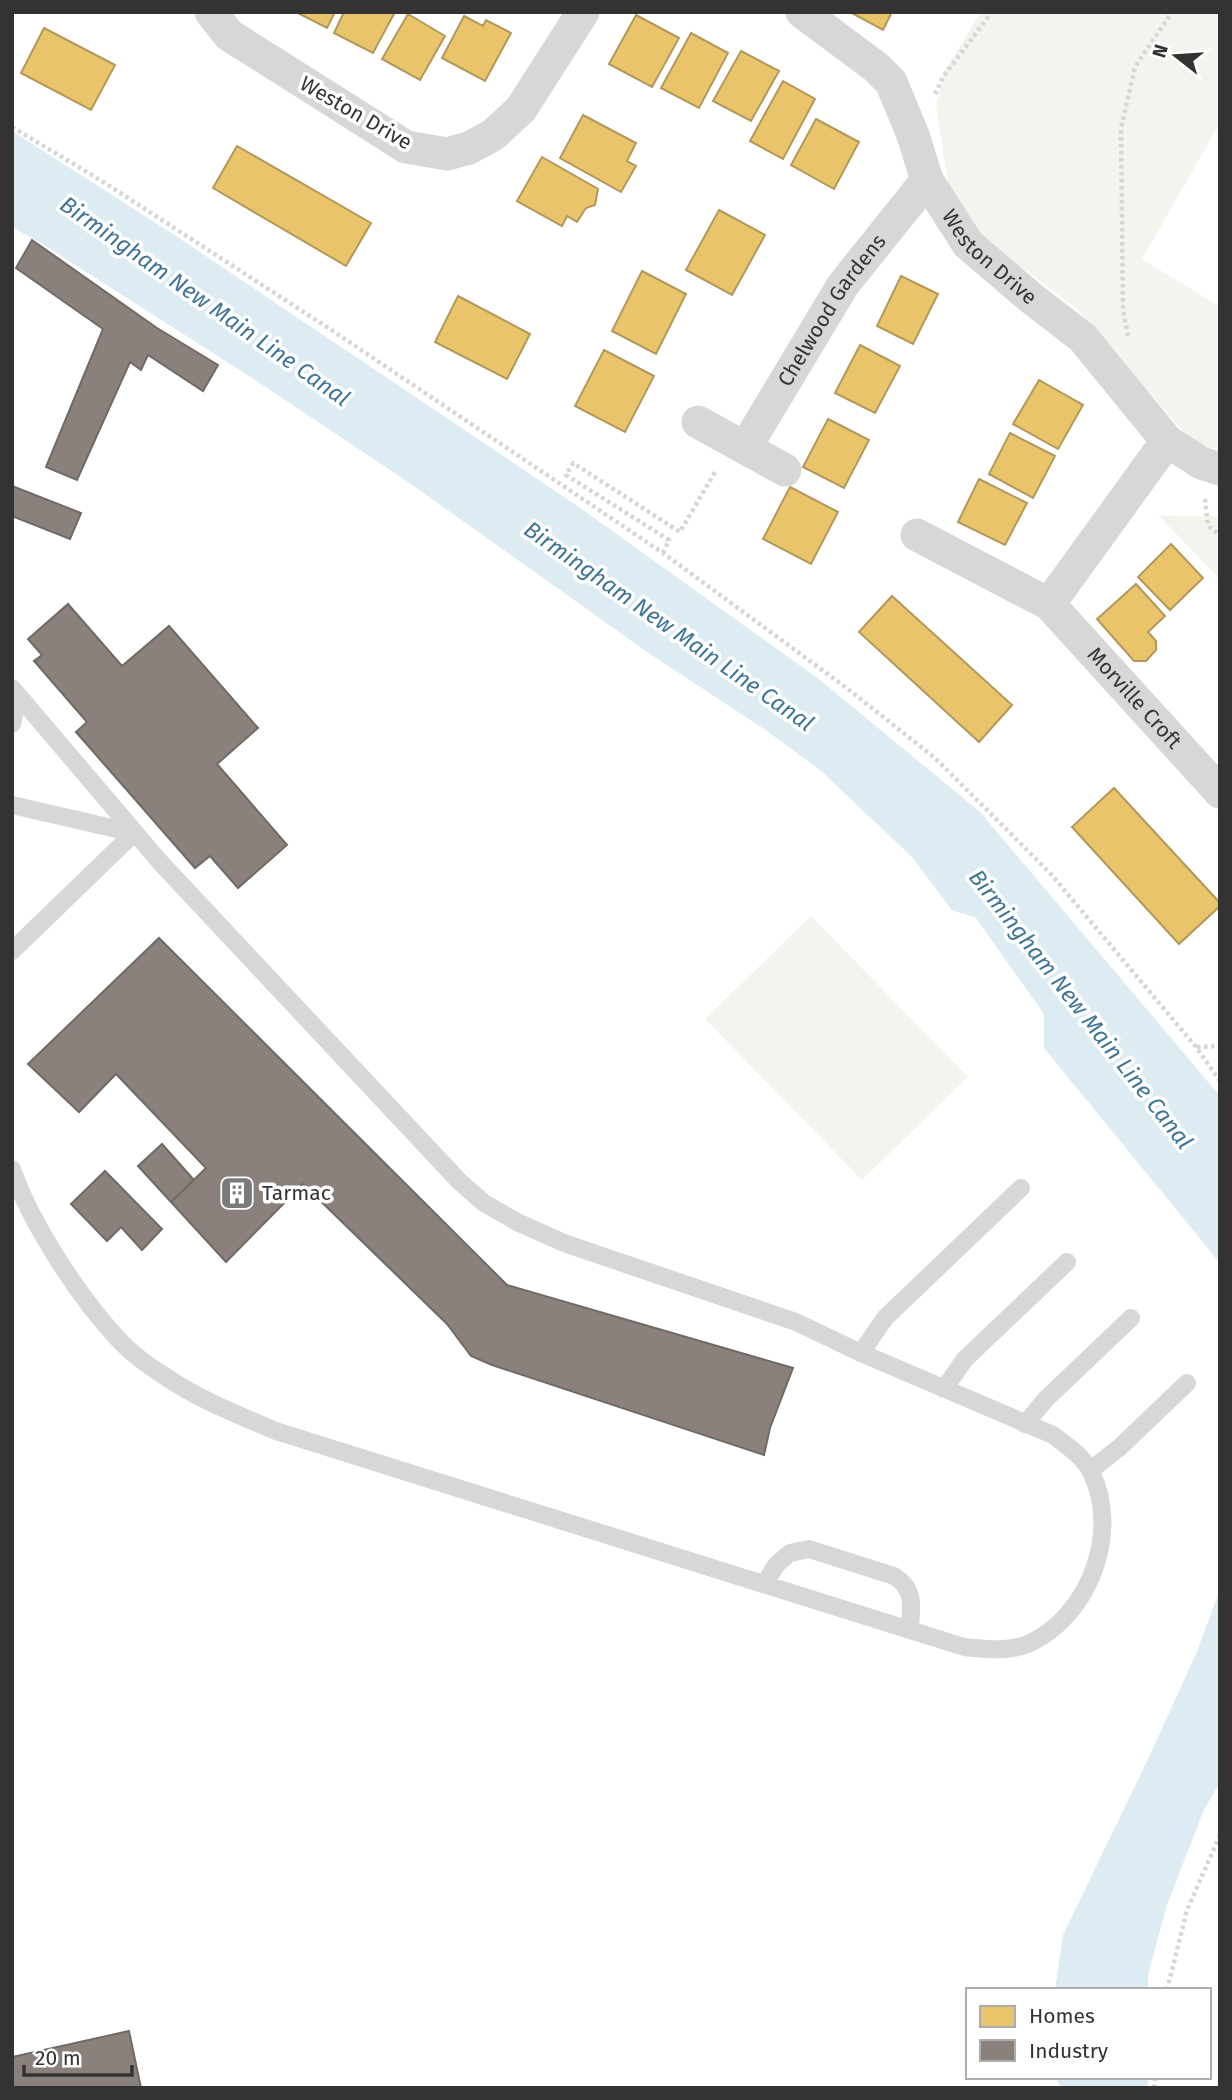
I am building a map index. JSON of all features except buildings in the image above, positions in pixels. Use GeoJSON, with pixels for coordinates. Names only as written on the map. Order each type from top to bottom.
{"type":"FeatureCollection","features":[{"type":"Feature","properties":{"kind":"street","name":"Weston Drive"},"geometry":{"type":"LineString","coordinates":[[211,12],[229,35],[406,147],[447,154],[469,148],[493,135],[521,109],[583,12]]}},
{"type":"Feature","properties":{"kind":"street","name":"Weston Drive"},"geometry":{"type":"LineString","coordinates":[[802,12],[876,67],[891,82],[914,135],[927,180],[968,244],[1083,338],[1167,441],[1201,463],[1220,469]]}},
{"type":"Feature","properties":{"kind":"street","name":"Chelwood Gardens"},"geometry":{"type":"LineString","coordinates":[[740,444],[843,285],[927,180]]}},
{"type":"Feature","properties":{"kind":"street"},"geometry":{"type":"LineString","coordinates":[[698,422],[785,470]]}},
{"type":"Feature","properties":{"kind":"street"},"geometry":{"type":"LineString","coordinates":[[1049,604],[1167,441]]}},
{"type":"Feature","properties":{"kind":"street","name":"Morville Croft"},"geometry":{"type":"LineString","coordinates":[[917,535],[1049,604],[1220,792]]}},
{"type":"Feature","properties":{"kind":"lane"},"geometry":{"type":"LineString","coordinates":[[12,688],[169,872],[450,1171],[484,1203],[517,1222],[564,1243],[796,1322],[861,1353],[1053,1435],[1074,1451],[1091,1471],[1102,1504],[1102,1537],[1096,1565],[1068,1616],[1046,1634],[1025,1645],[992,1650],[964,1647],[288,1436],[207,1401],[164,1377],[121,1342],[90,1305],[44,1237],[12,1170]]}},
{"type":"Feature","properties":{"kind":"lane"},"geometry":{"type":"LineString","coordinates":[[12,703],[12,724]]}},
{"type":"Feature","properties":{"kind":"lane"},"geometry":{"type":"LineString","coordinates":[[12,806],[134,832]]}},
{"type":"Feature","properties":{"kind":"lane"},"geometry":{"type":"LineString","coordinates":[[12,951],[134,832]]}},
{"type":"Feature","properties":{"kind":"lane"},"geometry":{"type":"LineString","coordinates":[[861,1353],[885,1318],[1021,1188]]}},
{"type":"Feature","properties":{"kind":"lane"},"geometry":{"type":"LineString","coordinates":[[944,1389],[965,1359],[1067,1262]]}},
{"type":"Feature","properties":{"kind":"lane"},"geometry":{"type":"LineString","coordinates":[[1025,1424],[1046,1399],[1131,1318]]}},
{"type":"Feature","properties":{"kind":"lane"},"geometry":{"type":"LineString","coordinates":[[1091,1471],[1121,1447],[1187,1382]]}},
{"type":"Feature","properties":{"kind":"lane"},"geometry":{"type":"LineString","coordinates":[[764,1584],[777,1564],[790,1553],[809,1549],[894,1576],[905,1583],[912,1600],[910,1629]]}},
{"type":"Feature","properties":{"kind":"path"},"geometry":{"type":"LineString","coordinates":[[914,135],[943,77],[992,12]]}},
{"type":"Feature","properties":{"kind":"path"},"geometry":{"type":"LineString","coordinates":[[1131,349],[1123,309],[1121,128],[1135,67],[1172,12]]}},
{"type":"Feature","properties":{"kind":"path"},"geometry":{"type":"LineString","coordinates":[[12,127],[105,183],[333,331],[663,553],[848,689],[935,758],[1050,873],[1196,1047],[1220,1081]]}},
{"type":"Feature","properties":{"kind":"path"},"geometry":{"type":"LineString","coordinates":[[663,553],[669,540],[566,475],[573,463],[680,532],[740,444]]}},
{"type":"Feature","properties":{"kind":"path"},"geometry":{"type":"LineString","coordinates":[[1196,1047],[1220,1046]]}},
{"type":"Feature","properties":{"kind":"path"},"geometry":{"type":"LineString","coordinates":[[1168,1988],[1187,1910],[1220,1835]]}},
{"type":"Feature","properties":{"kind":"shaded area"},"geometry":{"type":"Polygon","coordinates":[[[981,12],[1220,12],[1220,123],[1142,259],[1220,307],[1220,449],[1195,445],[1077,309],[979,235],[950,197],[936,105],[944,72],[981,12]]]}},
{"type":"Feature","properties":{"kind":"shaded area"},"geometry":{"type":"Polygon","coordinates":[[[1158,515],[1220,517],[1220,579],[1158,515]]]}},
{"type":"Feature","properties":{"kind":"shaded area"},"geometry":{"type":"Polygon","coordinates":[[[811,916],[968,1077],[862,1180],[705,1019],[811,916]]]}},
{"type":"Feature","properties":{"kind":"water","name":"Birmingham New Main Line Canal"},"geometry":{"type":"Polygon","coordinates":[[[12,131],[173,234],[579,507],[820,680],[980,812],[1220,1096],[1220,1263],[1044,1048],[1044,1014],[976,918],[952,910],[912,857],[820,770],[767,731],[647,652],[411,484],[252,378],[12,227],[12,131]]]}},
{"type":"Feature","properties":{"kind":"water"},"geometry":{"type":"Polygon","coordinates":[[[1220,1589],[1220,1782],[1203,1812],[1167,1905],[1148,1975],[1148,1988],[1055,1988],[1063,1935],[1196,1654],[1220,1589]]]}},
{"type":"Feature","properties":{"kind":"water"},"geometry":{"type":"Polygon","coordinates":[[[1057,2079],[1148,2079],[1148,2088],[1061,2088],[1057,2079]]]}},
{"type":"Feature","properties":{"kind":"place","name":"Tarmac"},"geometry":{"type":"Point","coordinates":[237,1193]}}]}
